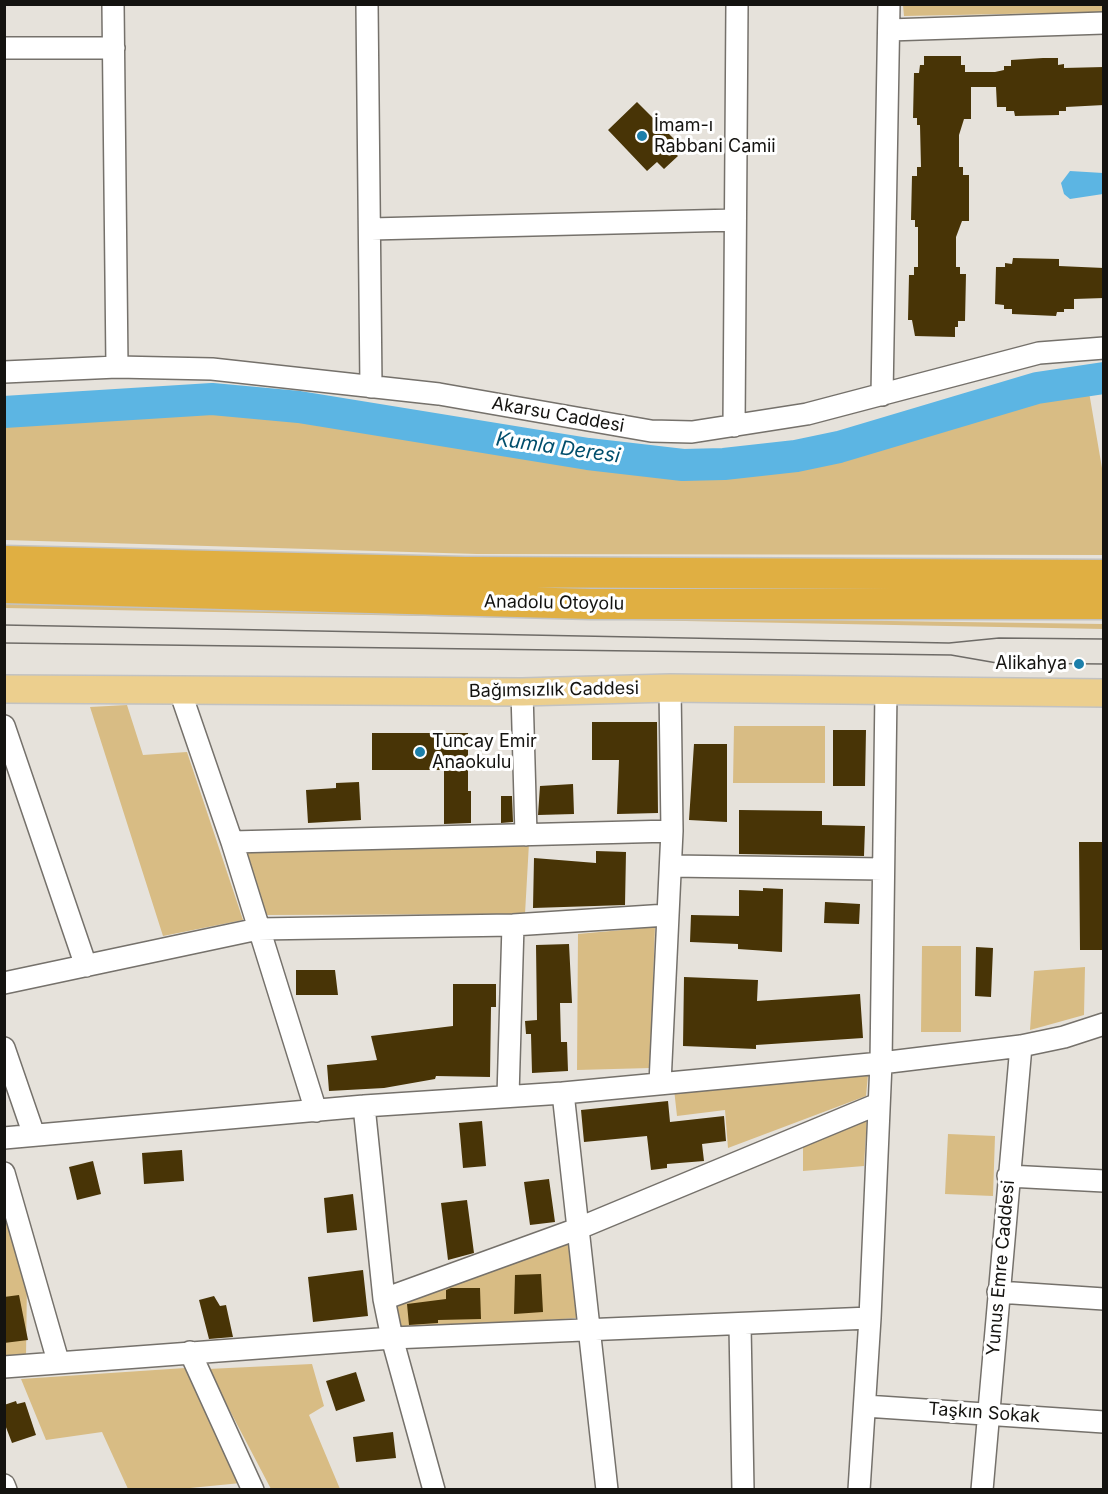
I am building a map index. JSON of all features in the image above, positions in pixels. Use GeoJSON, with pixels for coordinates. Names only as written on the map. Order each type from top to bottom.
{"type":"FeatureCollection","features":[{"type":"Feature","properties":{"kind":"highway","name":"Anadolu Otoyolu"},"geometry":{"type":"LineString","coordinates":[[4,561],[453,572],[1104,575]]}},
{"type":"Feature","properties":{"kind":"highway","name":"Anadolu Otoyolu"},"geometry":{"type":"LineString","coordinates":[[4,588],[567,604],[1104,604]]}},
{"type":"Feature","properties":{"kind":"main road","name":"Bağımsızlık Caddesi"},"geometry":{"type":"LineString","coordinates":[[4,689],[522,692],[670,688],[1104,693]]}},
{"type":"Feature","properties":{"kind":"street"},"geometry":{"type":"LineString","coordinates":[[113,4],[117,367]]}},
{"type":"Feature","properties":{"kind":"street"},"geometry":{"type":"LineString","coordinates":[[367,4],[371,387]]}},
{"type":"Feature","properties":{"kind":"street"},"geometry":{"type":"LineString","coordinates":[[734,426],[737,4]]}},
{"type":"Feature","properties":{"kind":"street"},"geometry":{"type":"LineString","coordinates":[[882,395],[889,4]]}},
{"type":"Feature","properties":{"kind":"street"},"geometry":{"type":"LineString","coordinates":[[889,30],[1104,23]]}},
{"type":"Feature","properties":{"kind":"street"},"geometry":{"type":"LineString","coordinates":[[4,48],[114,48]]}},
{"type":"Feature","properties":{"kind":"street"},"geometry":{"type":"LineString","coordinates":[[371,229],[735,220]]}},
{"type":"Feature","properties":{"kind":"street","name":"Akarsu Caddesi"},"geometry":{"type":"LineString","coordinates":[[4,372],[117,367],[212,369],[439,394],[651,431],[692,432],[807,414],[1039,353],[1104,348]]}},
{"type":"Feature","properties":{"kind":"street"},"geometry":{"type":"LineString","coordinates":[[660,1083],[672,831],[670,688]]}},
{"type":"Feature","properties":{"kind":"street"},"geometry":{"type":"LineString","coordinates":[[180,690],[232,842],[316,1112]]}},
{"type":"Feature","properties":{"kind":"street"},"geometry":{"type":"LineString","coordinates":[[859,1490],[870,1318],[881,1063],[886,691]]}},
{"type":"Feature","properties":{"kind":"street"},"geometry":{"type":"LineString","coordinates":[[522,692],[526,835]]}},
{"type":"Feature","properties":{"kind":"street"},"geometry":{"type":"LineString","coordinates":[[4,726],[86,966]]}},
{"type":"Feature","properties":{"kind":"street"},"geometry":{"type":"LineString","coordinates":[[232,842],[672,831]]}},
{"type":"Feature","properties":{"kind":"street"},"geometry":{"type":"LineString","coordinates":[[670,866],[883,869]]}},
{"type":"Feature","properties":{"kind":"street"},"geometry":{"type":"LineString","coordinates":[[4,982],[258,929],[513,925],[667,915]]}},
{"type":"Feature","properties":{"kind":"street"},"geometry":{"type":"LineString","coordinates":[[508,1096],[513,925]]}},
{"type":"Feature","properties":{"kind":"street"},"geometry":{"type":"LineString","coordinates":[[4,1138],[364,1106],[563,1093],[881,1063],[1021,1046],[1064,1037],[1104,1024]]}},
{"type":"Feature","properties":{"kind":"street","name":"Yunus Emre Caddesi"},"geometry":{"type":"LineString","coordinates":[[982,1490],[1021,1046]]}},
{"type":"Feature","properties":{"kind":"street"},"geometry":{"type":"LineString","coordinates":[[4,1048],[34,1135]]}},
{"type":"Feature","properties":{"kind":"street"},"geometry":{"type":"LineString","coordinates":[[563,1093],[607,1490]]}},
{"type":"Feature","properties":{"kind":"street"},"geometry":{"type":"LineString","coordinates":[[384,1299],[577,1229],[878,1104]]}},
{"type":"Feature","properties":{"kind":"street"},"geometry":{"type":"LineString","coordinates":[[364,1106],[384,1299],[392,1338],[434,1490]]}},
{"type":"Feature","properties":{"kind":"street"},"geometry":{"type":"LineString","coordinates":[[4,1173],[58,1361]]}},
{"type":"Feature","properties":{"kind":"street"},"geometry":{"type":"LineString","coordinates":[[1008,1176],[1104,1181]]}},
{"type":"Feature","properties":{"kind":"street"},"geometry":{"type":"LineString","coordinates":[[998,1292],[1104,1299]]}},
{"type":"Feature","properties":{"kind":"street"},"geometry":{"type":"LineString","coordinates":[[4,1367],[58,1361],[392,1338],[870,1318]]}},
{"type":"Feature","properties":{"kind":"street"},"geometry":{"type":"LineString","coordinates":[[740,1325],[742,1490]]}},
{"type":"Feature","properties":{"kind":"street"},"geometry":{"type":"LineString","coordinates":[[190,1352],[253,1490]]}},
{"type":"Feature","properties":{"kind":"street","name":"Taşkın Sokak"},"geometry":{"type":"LineString","coordinates":[[865,1406],[988,1412],[1104,1422]]}},
{"type":"Feature","properties":{"kind":"shaded area"},"geometry":{"type":"Polygon","coordinates":[[[1103,4],[1103,12],[904,16],[903,5],[1103,4]]]}},
{"type":"Feature","properties":{"kind":"shaded area"},"geometry":{"type":"Polygon","coordinates":[[[1089,392],[1103,474],[1103,555],[477,554],[5,540],[5,420],[112,416],[183,407],[224,407],[669,474],[726,475],[822,462],[1049,396],[1089,392]]]}},
{"type":"Feature","properties":{"kind":"shaded area"},"geometry":{"type":"Polygon","coordinates":[[[5,604],[607,617],[1103,624],[1104,629],[5,608],[5,604]]]}},
{"type":"Feature","properties":{"kind":"shaded area"},"geometry":{"type":"Polygon","coordinates":[[[127,705],[143,755],[187,752],[243,920],[163,936],[90,707],[127,705]]]}},
{"type":"Feature","properties":{"kind":"shaded area"},"geometry":{"type":"Polygon","coordinates":[[[734,726],[825,726],[825,783],[733,783],[734,726]]]}},
{"type":"Feature","properties":{"kind":"shaded area"},"geometry":{"type":"Polygon","coordinates":[[[529,843],[525,914],[262,915],[242,848],[529,843]]]}},
{"type":"Feature","properties":{"kind":"shaded area"},"geometry":{"type":"Polygon","coordinates":[[[655,927],[650,1068],[577,1070],[578,934],[655,927]]]}},
{"type":"Feature","properties":{"kind":"shaded area"},"geometry":{"type":"Polygon","coordinates":[[[922,946],[961,946],[961,1032],[921,1032],[922,946]]]}},
{"type":"Feature","properties":{"kind":"shaded area"},"geometry":{"type":"Polygon","coordinates":[[[1085,967],[1084,1015],[1030,1030],[1034,971],[1085,967]]]}},
{"type":"Feature","properties":{"kind":"shaded area"},"geometry":{"type":"Polygon","coordinates":[[[868,1075],[866,1096],[728,1148],[725,1110],[677,1116],[674,1089],[868,1075]]]}},
{"type":"Feature","properties":{"kind":"shaded area"},"geometry":{"type":"Polygon","coordinates":[[[867,1117],[864,1166],[803,1171],[803,1142],[867,1117]]]}},
{"type":"Feature","properties":{"kind":"shaded area"},"geometry":{"type":"Polygon","coordinates":[[[948,1134],[995,1136],[993,1196],[945,1194],[948,1134]]]}},
{"type":"Feature","properties":{"kind":"shaded area"},"geometry":{"type":"Polygon","coordinates":[[[4,1203],[27,1280],[26,1357],[4,1359],[4,1203]]]}},
{"type":"Feature","properties":{"kind":"shaded area"},"geometry":{"type":"Polygon","coordinates":[[[569,1240],[577,1318],[398,1330],[394,1303],[569,1240]]]}},
{"type":"Feature","properties":{"kind":"shaded area"},"geometry":{"type":"Polygon","coordinates":[[[312,1364],[324,1406],[309,1415],[340,1489],[271,1489],[208,1369],[312,1364]]]}},
{"type":"Feature","properties":{"kind":"shaded area"},"geometry":{"type":"Polygon","coordinates":[[[185,1368],[241,1483],[180,1489],[128,1489],[102,1432],[46,1440],[21,1379],[185,1368]]]}},
{"type":"Feature","properties":{"kind":"water"},"geometry":{"type":"Polygon","coordinates":[[[1070,171],[1103,173],[1103,194],[1070,199],[1064,194],[1061,183],[1070,171]]]}},
{"type":"Feature","properties":{"kind":"building"},"geometry":{"type":"Polygon","coordinates":[[[924,56],[961,56],[961,65],[965,65],[965,72],[995,72],[1004,70],[1004,66],[1011,66],[1011,60],[1043,58],[1058,58],[1058,65],[1064,64],[1064,68],[1104,67],[1104,105],[1066,107],[1066,111],[1059,111],[1059,115],[1015,116],[1014,111],[1006,111],[1006,107],[997,107],[996,87],[971,87],[971,119],[964,119],[959,135],[959,167],[963,167],[963,175],[969,175],[969,221],[962,221],[956,237],[956,267],[960,267],[960,274],[966,274],[965,321],[958,321],[958,327],[955,327],[955,337],[915,336],[912,320],[908,320],[909,275],[914,275],[914,267],[918,267],[918,227],[915,227],[915,220],[911,220],[912,176],[917,176],[917,167],[921,167],[920,125],[917,125],[917,118],[913,118],[914,73],[919,73],[920,65],[924,65],[924,56]]]}},
{"type":"Feature","properties":{"kind":"building","name":"İmam-ı Rabbani Camii"},"geometry":{"type":"Polygon","coordinates":[[[637,102],[677,142],[671,149],[678,156],[664,169],[657,162],[647,171],[608,130],[637,102]]]}},
{"type":"Feature","properties":{"kind":"building"},"geometry":{"type":"Polygon","coordinates":[[[1013,258],[1059,259],[1059,266],[1104,268],[1104,298],[1074,299],[1074,309],[1064,309],[1064,312],[1057,312],[1056,316],[1012,314],[1012,309],[1004,309],[1004,305],[995,304],[996,267],[1005,267],[1005,263],[1012,264],[1013,258]]]}},
{"type":"Feature","properties":{"kind":"building"},"geometry":{"type":"Polygon","coordinates":[[[592,722],[657,722],[658,813],[617,814],[619,760],[592,760],[592,722]]]}},
{"type":"Feature","properties":{"kind":"building"},"geometry":{"type":"Polygon","coordinates":[[[833,730],[866,730],[865,786],[833,786],[833,730]]]}},
{"type":"Feature","properties":{"kind":"building","name":"Tuncay Emir Anaokulu"},"geometry":{"type":"Polygon","coordinates":[[[372,733],[468,733],[468,791],[471,791],[471,823],[444,824],[444,770],[372,770],[372,733]]]}},
{"type":"Feature","properties":{"kind":"building"},"geometry":{"type":"Polygon","coordinates":[[[694,744],[727,744],[727,822],[689,820],[694,744]]]}},
{"type":"Feature","properties":{"kind":"building"},"geometry":{"type":"Polygon","coordinates":[[[359,782],[361,820],[308,823],[306,790],[336,788],[336,783],[359,782]]]}},
{"type":"Feature","properties":{"kind":"building"},"geometry":{"type":"Polygon","coordinates":[[[573,784],[574,814],[538,815],[540,786],[573,784]]]}},
{"type":"Feature","properties":{"kind":"building"},"geometry":{"type":"Polygon","coordinates":[[[501,796],[512,796],[513,822],[501,823],[501,796]]]}},
{"type":"Feature","properties":{"kind":"building"},"geometry":{"type":"Polygon","coordinates":[[[739,810],[822,811],[822,825],[865,826],[864,856],[739,854],[739,810]]]}},
{"type":"Feature","properties":{"kind":"building"},"geometry":{"type":"Polygon","coordinates":[[[1079,842],[1104,842],[1104,950],[1080,950],[1079,842]]]}},
{"type":"Feature","properties":{"kind":"building"},"geometry":{"type":"Polygon","coordinates":[[[596,851],[626,852],[625,905],[533,908],[534,858],[596,863],[596,851]]]}},
{"type":"Feature","properties":{"kind":"building"},"geometry":{"type":"Polygon","coordinates":[[[763,888],[783,889],[782,952],[738,949],[738,944],[690,942],[691,915],[739,916],[739,890],[763,891],[763,888]]]}},
{"type":"Feature","properties":{"kind":"building"},"geometry":{"type":"Polygon","coordinates":[[[825,902],[860,904],[859,924],[824,923],[825,902]]]}},
{"type":"Feature","properties":{"kind":"building"},"geometry":{"type":"Polygon","coordinates":[[[569,944],[572,1003],[560,1003],[561,1042],[567,1042],[568,1071],[532,1073],[531,1034],[526,1034],[525,1021],[537,1020],[536,945],[569,944]]]}},
{"type":"Feature","properties":{"kind":"building"},"geometry":{"type":"Polygon","coordinates":[[[976,947],[993,948],[991,997],[975,996],[976,947]]]}},
{"type":"Feature","properties":{"kind":"building"},"geometry":{"type":"Polygon","coordinates":[[[296,970],[335,970],[338,995],[296,995],[296,970]]]}},
{"type":"Feature","properties":{"kind":"building"},"geometry":{"type":"Polygon","coordinates":[[[684,977],[758,980],[757,1001],[860,994],[863,1038],[756,1045],[756,1049],[683,1046],[684,977]]]}},
{"type":"Feature","properties":{"kind":"building"},"geometry":{"type":"Polygon","coordinates":[[[453,984],[496,984],[496,1007],[491,1007],[490,1077],[436,1076],[435,1079],[384,1088],[329,1091],[327,1065],[377,1060],[371,1036],[453,1026],[453,984]]]}},
{"type":"Feature","properties":{"kind":"building"},"geometry":{"type":"Polygon","coordinates":[[[668,1101],[670,1122],[724,1116],[726,1141],[702,1144],[704,1161],[667,1164],[667,1168],[651,1170],[647,1136],[584,1142],[581,1110],[668,1101]]]}},
{"type":"Feature","properties":{"kind":"building"},"geometry":{"type":"Polygon","coordinates":[[[482,1121],[486,1166],[463,1168],[459,1123],[482,1121]]]}},
{"type":"Feature","properties":{"kind":"building"},"geometry":{"type":"Polygon","coordinates":[[[182,1150],[184,1181],[144,1184],[142,1153],[182,1150]]]}},
{"type":"Feature","properties":{"kind":"building"},"geometry":{"type":"Polygon","coordinates":[[[93,1161],[101,1194],[77,1200],[69,1167],[93,1161]]]}},
{"type":"Feature","properties":{"kind":"building"},"geometry":{"type":"Polygon","coordinates":[[[549,1179],[555,1222],[530,1225],[524,1182],[549,1179]]]}},
{"type":"Feature","properties":{"kind":"building"},"geometry":{"type":"Polygon","coordinates":[[[353,1194],[357,1230],[327,1233],[324,1198],[353,1194]]]}},
{"type":"Feature","properties":{"kind":"building"},"geometry":{"type":"Polygon","coordinates":[[[467,1200],[474,1253],[448,1260],[441,1203],[467,1200]]]}},
{"type":"Feature","properties":{"kind":"building"},"geometry":{"type":"Polygon","coordinates":[[[363,1270],[368,1316],[313,1322],[308,1277],[363,1270]]]}},
{"type":"Feature","properties":{"kind":"building"},"geometry":{"type":"Polygon","coordinates":[[[541,1274],[543,1312],[514,1314],[515,1275],[541,1274]]]}},
{"type":"Feature","properties":{"kind":"building"},"geometry":{"type":"Polygon","coordinates":[[[480,1288],[481,1319],[438,1320],[438,1323],[409,1325],[407,1304],[446,1299],[446,1290],[480,1288]]]}},
{"type":"Feature","properties":{"kind":"building"},"geometry":{"type":"Polygon","coordinates":[[[19,1295],[28,1340],[4,1343],[4,1297],[19,1295]]]}},
{"type":"Feature","properties":{"kind":"building"},"geometry":{"type":"Polygon","coordinates":[[[214,1296],[220,1306],[226,1305],[233,1337],[209,1339],[199,1300],[214,1296]]]}},
{"type":"Feature","properties":{"kind":"building"},"geometry":{"type":"Polygon","coordinates":[[[356,1372],[365,1401],[336,1411],[326,1381],[356,1372]]]}},
{"type":"Feature","properties":{"kind":"building"},"geometry":{"type":"Polygon","coordinates":[[[16,1401],[17,1404],[25,1402],[36,1435],[12,1443],[4,1422],[4,1405],[16,1401]]]}},
{"type":"Feature","properties":{"kind":"building"},"geometry":{"type":"Polygon","coordinates":[[[393,1432],[396,1458],[356,1462],[353,1437],[393,1432]]]}},
{"type":"Feature","properties":{"kind":"waterway","name":"Kumla Deresi"},"geometry":{"type":"LineString","coordinates":[[4,412],[212,399],[299,407],[588,454],[683,465],[724,464],[796,456],[839,447],[1037,388],[1104,378]]}},
{"type":"Feature","properties":{"kind":"tram line"},"geometry":{"type":"LineString","coordinates":[[4,625],[949,643],[999,638],[1104,639]]}},
{"type":"Feature","properties":{"kind":"tram line"},"geometry":{"type":"LineString","coordinates":[[4,643],[951,655],[997,663],[1104,664]]}},
{"type":"Feature","properties":{"kind":"place","name":"İmam-ı Rabbani Camii"},"geometry":{"type":"Point","coordinates":[642,136]}},
{"type":"Feature","properties":{"kind":"place","name":"Alikahya"},"geometry":{"type":"Point","coordinates":[1079,664]}},
{"type":"Feature","properties":{"kind":"place","name":"Tuncay Emir Anaokulu"},"geometry":{"type":"Point","coordinates":[420,752]}}]}
